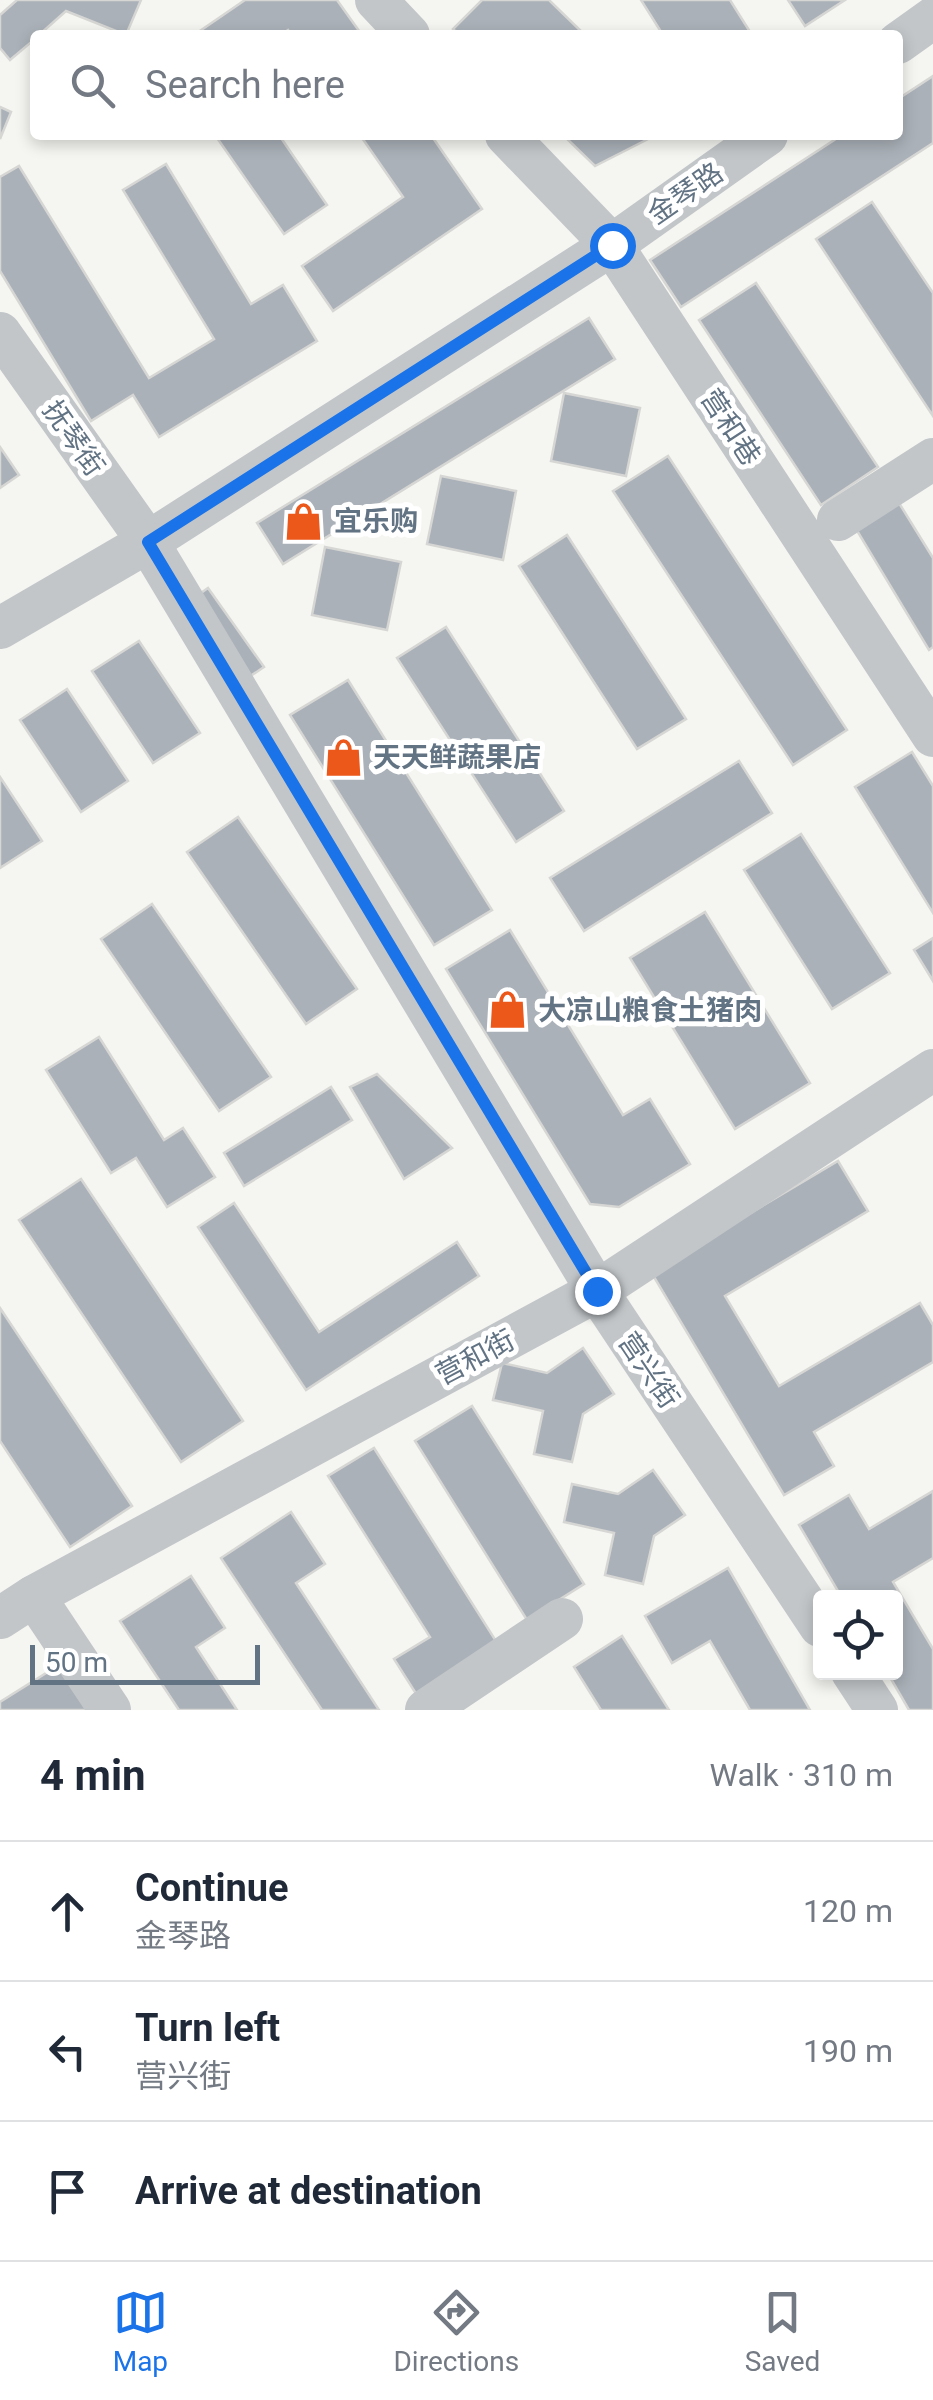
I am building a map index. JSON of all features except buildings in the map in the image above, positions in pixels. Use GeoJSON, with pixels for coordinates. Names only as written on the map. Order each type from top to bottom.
{"type":"FeatureCollection","features":[{"type":"Feature","properties":{"kind":"street"},"geometry":{"type":"LineString","coordinates":[[376,0],[404,30]]}},
{"type":"Feature","properties":{"kind":"street"},"geometry":{"type":"LineString","coordinates":[[903,39],[933,18]]}},
{"type":"Feature","properties":{"kind":"street","name":"营和巷"},"geometry":{"type":"LineString","coordinates":[[511,140],[612,245],[933,736]]}},
{"type":"Feature","properties":{"kind":"street","name":"金琴路"},"geometry":{"type":"LineString","coordinates":[[0,628],[148,542],[612,245],[760,140]]}},
{"type":"Feature","properties":{"kind":"street","name":"抚琴街"},"geometry":{"type":"LineString","coordinates":[[0,333],[148,542]]}},
{"type":"Feature","properties":{"kind":"street"},"geometry":{"type":"LineString","coordinates":[[838,520],[933,459]]}},
{"type":"Feature","properties":{"kind":"street","name":"营兴街"},"geometry":{"type":"LineString","coordinates":[[148,542],[597,1291],[813,1615]]}},
{"type":"Feature","properties":{"kind":"street","name":"营和街"},"geometry":{"type":"LineString","coordinates":[[17,1607],[597,1291],[933,1070]]}},
{"type":"Feature","properties":{"kind":"street"},"geometry":{"type":"LineString","coordinates":[[17,1607],[110,1710]]}},
{"type":"Feature","properties":{"kind":"street"},"geometry":{"type":"LineString","coordinates":[[426,1710],[562,1619]]}},
{"type":"Feature","properties":{"kind":"street"},"geometry":{"type":"LineString","coordinates":[[857,1680],[877,1710]]}},
{"type":"Feature","properties":{"kind":"place","name":"宜乐购"},"geometry":{"type":"Point","coordinates":[304,521]}},
{"type":"Feature","properties":{"kind":"place","name":"天天鲜蔬果店"},"geometry":{"type":"Point","coordinates":[343,757]}},
{"type":"Feature","properties":{"kind":"place","name":"大凉山粮食土猪肉"},"geometry":{"type":"Point","coordinates":[508,1010]}},
{"type":"Feature","properties":{"kind":"route"},"geometry":{"type":"LineString","coordinates":[[597,1291],[148,542],[612,245]]}}]}
